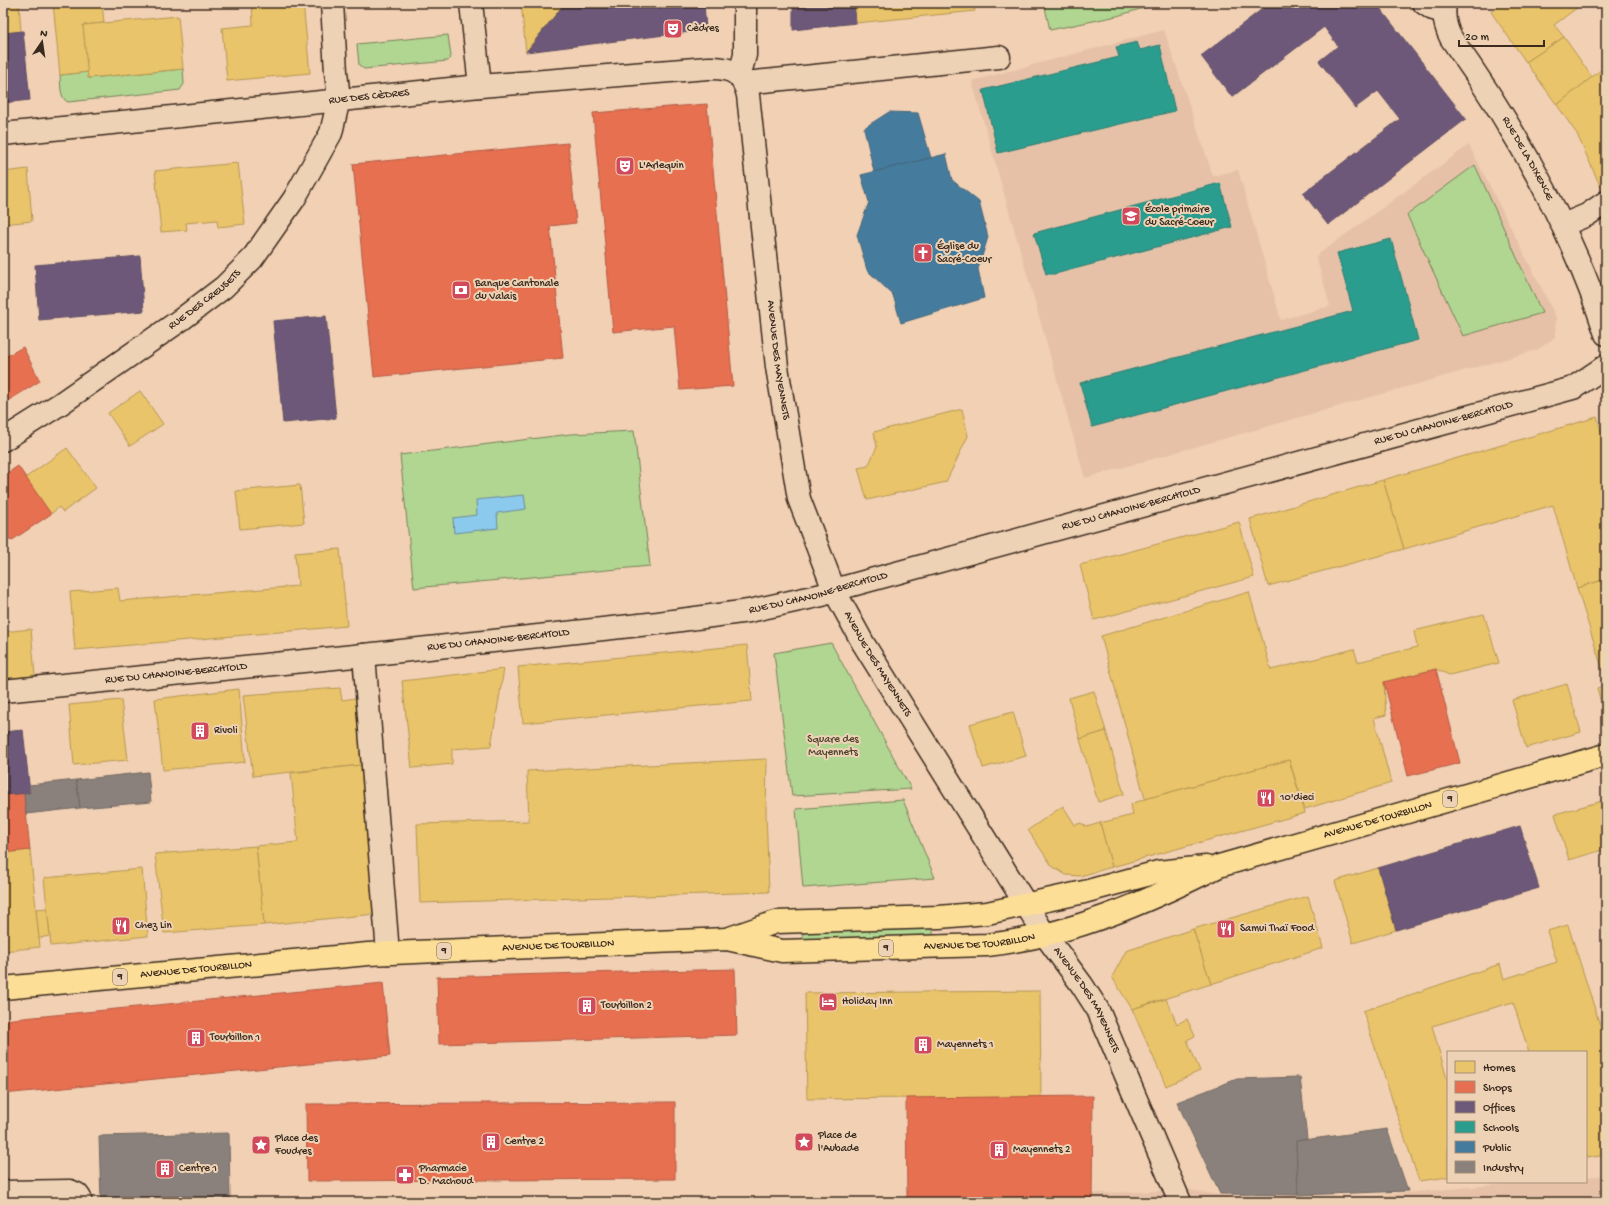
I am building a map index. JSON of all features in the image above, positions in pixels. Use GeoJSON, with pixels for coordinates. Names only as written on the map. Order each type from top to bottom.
{"type":"FeatureCollection","features":[{"type":"Feature","properties":{"kind":"main road","name":"AVENUE DE TOURBILLON"},"geometry":{"type":"LineString","coordinates":[[727,939],[776,922],[939,917],[987,913],[1084,892],[1158,872],[1219,866],[1606,755]]}},
{"type":"Feature","properties":{"kind":"main road","name":"AVENUE DE TOURBILLON"},"geometry":{"type":"LineString","coordinates":[[3,988],[388,953],[727,939],[782,951],[987,945],[1018,941],[1104,918],[1170,891],[1219,866]]}},
{"type":"Feature","properties":{"kind":"street"},"geometry":{"type":"LineString","coordinates":[[319,3],[324,58],[336,72]]}},
{"type":"Feature","properties":{"kind":"street","name":"RUE DES CREUSETS"},"geometry":{"type":"LineString","coordinates":[[3,440],[60,404],[182,319],[224,287],[246,264],[277,225],[294,199],[332,133],[339,99],[332,3]]}},
{"type":"Feature","properties":{"kind":"street"},"geometry":{"type":"LineString","coordinates":[[471,3],[480,86]]}},
{"type":"Feature","properties":{"kind":"street"},"geometry":{"type":"LineString","coordinates":[[745,3],[745,55],[740,78],[999,57]]}},
{"type":"Feature","properties":{"kind":"street","name":"RUE DE LA DIXENCE"},"geometry":{"type":"LineString","coordinates":[[1424,3],[1434,9],[1445,7],[1446,30],[1509,125],[1563,225],[1596,302],[1606,334]]}},
{"type":"Feature","properties":{"kind":"street","name":"RUE DES CÈDRES"},"geometry":{"type":"LineString","coordinates":[[3,134],[339,99],[708,68],[724,68],[740,78]]}},
{"type":"Feature","properties":{"kind":"street","name":"AVENUE DES MAYENNETS"},"geometry":{"type":"LineString","coordinates":[[740,78],[748,95],[777,367],[799,498],[834,590],[863,642],[1045,934],[1098,1010],[1180,1202]]}},
{"type":"Feature","properties":{"kind":"street"},"geometry":{"type":"LineString","coordinates":[[1563,225],[1587,215],[1606,202]]}},
{"type":"Feature","properties":{"kind":"street","name":"RUE DU CHANOINE-BERCHTOLD"},"geometry":{"type":"LineString","coordinates":[[3,692],[364,655],[658,623],[749,611],[815,596],[1573,388],[1606,366]]}},
{"type":"Feature","properties":{"kind":"street"},"geometry":{"type":"LineString","coordinates":[[364,655],[388,953]]}},
{"type":"Feature","properties":{"kind":"street"},"geometry":{"type":"LineString","coordinates":[[3,1192],[70,1191],[77,1194],[80,1198],[80,1202]]}},
{"type":"Feature","properties":{"kind":"shaded area","name":"École primaire du Sacré-Coeur"},"geometry":{"type":"Polygon","coordinates":[[[1164,30],[1213,176],[1238,170],[1281,320],[1330,306],[1316,256],[1469,145],[1556,317],[1555,337],[1537,350],[1085,478],[972,81],[1164,30]]]}},
{"type":"Feature","properties":{"kind":"shaded area"},"geometry":{"type":"Polygon","coordinates":[[[1606,1175],[1606,1202],[1304,1202],[1517,1183],[1587,1183],[1587,1177],[1606,1175]]]}},
{"type":"Feature","properties":{"kind":"shaded area"},"geometry":{"type":"Polygon","coordinates":[[[1190,1190],[1260,1202],[847,1202],[898,1200],[1190,1190]]]}},
{"type":"Feature","properties":{"kind":"green space"},"geometry":{"type":"Polygon","coordinates":[[[1044,3],[1160,3],[1117,16],[1050,30],[1044,3]]]}},
{"type":"Feature","properties":{"kind":"green space"},"geometry":{"type":"Polygon","coordinates":[[[448,35],[451,56],[448,61],[364,69],[359,65],[357,44],[448,35]]]}},
{"type":"Feature","properties":{"kind":"green space"},"geometry":{"type":"Polygon","coordinates":[[[183,69],[184,84],[180,90],[68,102],[63,97],[61,90],[60,75],[88,72],[89,78],[183,69]]]}},
{"type":"Feature","properties":{"kind":"green space"},"geometry":{"type":"Polygon","coordinates":[[[1475,165],[1542,313],[1463,336],[1407,215],[1475,165]]]}},
{"type":"Feature","properties":{"kind":"green space"},"geometry":{"type":"Polygon","coordinates":[[[634,431],[650,566],[414,588],[400,455],[571,434],[634,431]]]}},
{"type":"Feature","properties":{"kind":"green space","name":"Square des Mayennets"},"geometry":{"type":"Polygon","coordinates":[[[831,643],[911,789],[792,796],[774,653],[831,643]]]}},
{"type":"Feature","properties":{"kind":"green space"},"geometry":{"type":"Polygon","coordinates":[[[903,800],[935,878],[803,888],[796,809],[903,800]]]}},
{"type":"Feature","properties":{"kind":"green space"},"geometry":{"type":"Polygon","coordinates":[[[933,924],[933,937],[803,942],[803,928],[933,924]]]}},
{"type":"Feature","properties":{"kind":"water"},"geometry":{"type":"Polygon","coordinates":[[[524,495],[526,509],[497,513],[498,528],[454,533],[453,518],[477,515],[476,500],[524,495]]]}},
{"type":"Feature","properties":{"kind":"building: Homes"},"geometry":{"type":"Polygon","coordinates":[[[3,3],[19,3],[21,32],[3,33],[3,3]]]}},
{"type":"Feature","properties":{"kind":"building: Homes"},"geometry":{"type":"Polygon","coordinates":[[[53,3],[102,3],[104,23],[83,25],[88,72],[60,75],[53,3]]]}},
{"type":"Feature","properties":{"kind":"building: Homes"},"geometry":{"type":"Polygon","coordinates":[[[252,3],[303,3],[310,73],[227,81],[222,28],[253,25],[252,3]]]}},
{"type":"Feature","properties":{"kind":"building: Homes"},"geometry":{"type":"Polygon","coordinates":[[[521,3],[565,3],[526,52],[521,3]]]}},
{"type":"Feature","properties":{"kind":"building: Homes"},"geometry":{"type":"Polygon","coordinates":[[[854,3],[974,3],[975,11],[856,23],[854,3]]]}},
{"type":"Feature","properties":{"kind":"building: Homes"},"geometry":{"type":"Polygon","coordinates":[[[1504,3],[1582,4],[1554,25],[1564,37],[1526,62],[1491,12],[1504,3]]]}},
{"type":"Feature","properties":{"kind":"building: Homes"},"geometry":{"type":"Polygon","coordinates":[[[178,16],[183,69],[88,78],[83,25],[178,16]]]}},
{"type":"Feature","properties":{"kind":"building: Homes"},"geometry":{"type":"Polygon","coordinates":[[[1564,37],[1592,77],[1557,105],[1526,62],[1564,37]]]}},
{"type":"Feature","properties":{"kind":"building: Homes"},"geometry":{"type":"Polygon","coordinates":[[[1602,69],[1606,74],[1606,199],[1577,134],[1557,105],[1602,69]]]}},
{"type":"Feature","properties":{"kind":"building: Homes"},"geometry":{"type":"Polygon","coordinates":[[[238,163],[245,224],[218,227],[217,220],[186,223],[187,230],[161,232],[155,171],[238,163]]]}},
{"type":"Feature","properties":{"kind":"building: Homes"},"geometry":{"type":"Polygon","coordinates":[[[28,169],[32,221],[3,224],[3,172],[28,169]]]}},
{"type":"Feature","properties":{"kind":"building: Homes"},"geometry":{"type":"Polygon","coordinates":[[[140,391],[163,424],[130,446],[108,413],[140,391]]]}},
{"type":"Feature","properties":{"kind":"building: Homes"},"geometry":{"type":"Polygon","coordinates":[[[962,409],[968,436],[946,482],[867,500],[858,468],[868,466],[877,447],[874,432],[962,409]]]}},
{"type":"Feature","properties":{"kind":"building: Homes"},"geometry":{"type":"Polygon","coordinates":[[[1597,417],[1606,446],[1606,579],[1577,588],[1553,505],[1404,549],[1383,480],[1597,417]]]}},
{"type":"Feature","properties":{"kind":"building: Homes"},"geometry":{"type":"Polygon","coordinates":[[[67,448],[96,488],[63,512],[59,507],[51,514],[25,478],[67,448]]]}},
{"type":"Feature","properties":{"kind":"building: Homes"},"geometry":{"type":"Polygon","coordinates":[[[1383,480],[1404,549],[1268,586],[1250,519],[1383,480]]]}},
{"type":"Feature","properties":{"kind":"building: Homes"},"geometry":{"type":"Polygon","coordinates":[[[300,485],[304,523],[240,529],[236,491],[300,485]]]}},
{"type":"Feature","properties":{"kind":"building: Homes"},"geometry":{"type":"Polygon","coordinates":[[[1239,522],[1254,577],[1094,620],[1080,565],[1239,522]]]}},
{"type":"Feature","properties":{"kind":"building: Homes"},"geometry":{"type":"Polygon","coordinates":[[[340,549],[347,626],[75,650],[70,592],[118,588],[120,601],[298,586],[295,553],[340,549]]]}},
{"type":"Feature","properties":{"kind":"building: Homes"},"geometry":{"type":"Polygon","coordinates":[[[1606,579],[1606,681],[1577,588],[1606,579]]]}},
{"type":"Feature","properties":{"kind":"building: Homes"},"geometry":{"type":"Polygon","coordinates":[[[1249,592],[1271,670],[1354,649],[1358,662],[1417,647],[1414,631],[1484,614],[1499,663],[1449,675],[1436,669],[1384,682],[1386,715],[1374,718],[1391,783],[1305,809],[1289,760],[1145,799],[1101,636],[1249,592]]]}},
{"type":"Feature","properties":{"kind":"building: Homes"},"geometry":{"type":"Polygon","coordinates":[[[31,629],[35,676],[3,679],[3,632],[31,629]]]}},
{"type":"Feature","properties":{"kind":"building: Homes"},"geometry":{"type":"Polygon","coordinates":[[[747,645],[752,701],[523,723],[518,667],[747,645]]]}},
{"type":"Feature","properties":{"kind":"building: Homes"},"geometry":{"type":"Polygon","coordinates":[[[504,669],[491,746],[452,749],[452,764],[412,768],[402,681],[504,669]]]}},
{"type":"Feature","properties":{"kind":"building: Homes"},"geometry":{"type":"Polygon","coordinates":[[[1567,684],[1581,732],[1526,748],[1512,700],[1567,684]]]}},
{"type":"Feature","properties":{"kind":"building: Homes"},"geometry":{"type":"Polygon","coordinates":[[[1606,685],[1606,709],[1603,710],[1597,688],[1606,685]]]}},
{"type":"Feature","properties":{"kind":"building: Homes"},"geometry":{"type":"Polygon","coordinates":[[[340,688],[342,700],[356,698],[361,765],[253,776],[243,695],[340,688]]]}},
{"type":"Feature","properties":{"kind":"building: Homes","name":"Rivoli"},"geometry":{"type":"Polygon","coordinates":[[[239,689],[245,762],[163,770],[155,699],[239,689]]]}},
{"type":"Feature","properties":{"kind":"building: Homes"},"geometry":{"type":"Polygon","coordinates":[[[1094,691],[1106,731],[1080,739],[1069,698],[1094,691]]]}},
{"type":"Feature","properties":{"kind":"building: Homes"},"geometry":{"type":"Polygon","coordinates":[[[121,700],[128,760],[74,765],[69,705],[121,700]]]}},
{"type":"Feature","properties":{"kind":"building: Homes"},"geometry":{"type":"Polygon","coordinates":[[[1013,712],[1026,756],[983,768],[970,724],[1013,712]]]}},
{"type":"Feature","properties":{"kind":"building: Homes"},"geometry":{"type":"Polygon","coordinates":[[[1106,731],[1124,794],[1098,802],[1080,739],[1106,731]]]}},
{"type":"Feature","properties":{"kind":"building: Homes"},"geometry":{"type":"Polygon","coordinates":[[[767,759],[766,813],[769,892],[420,903],[417,824],[529,821],[527,771],[767,759]]]}},
{"type":"Feature","properties":{"kind":"building: Homes"},"geometry":{"type":"Polygon","coordinates":[[[1289,760],[1305,813],[1112,867],[1100,823],[1133,815],[1131,804],[1289,760]]]}},
{"type":"Feature","properties":{"kind":"building: Homes"},"geometry":{"type":"Polygon","coordinates":[[[361,765],[375,914],[264,925],[256,846],[298,842],[291,773],[361,765]]]}},
{"type":"Feature","properties":{"kind":"building: Homes"},"geometry":{"type":"Polygon","coordinates":[[[1606,800],[1606,849],[1569,860],[1555,814],[1606,800]]]}},
{"type":"Feature","properties":{"kind":"building: Homes"},"geometry":{"type":"Polygon","coordinates":[[[1063,806],[1075,825],[1081,823],[1087,827],[1100,823],[1112,867],[1080,876],[1066,875],[1052,866],[1028,830],[1063,806]]]}},
{"type":"Feature","properties":{"kind":"building: Homes"},"geometry":{"type":"Polygon","coordinates":[[[256,846],[264,925],[164,933],[155,854],[256,846]]]}},
{"type":"Feature","properties":{"kind":"building: Homes"},"geometry":{"type":"Polygon","coordinates":[[[30,850],[40,947],[3,951],[3,853],[30,850]]]}},
{"type":"Feature","properties":{"kind":"building: Homes"},"geometry":{"type":"Polygon","coordinates":[[[1378,868],[1396,930],[1353,943],[1335,881],[1378,868]]]}},
{"type":"Feature","properties":{"kind":"building: Homes"},"geometry":{"type":"Polygon","coordinates":[[[142,869],[148,936],[51,946],[44,878],[142,869]]]}},
{"type":"Feature","properties":{"kind":"building: Homes"},"geometry":{"type":"Polygon","coordinates":[[[1308,896],[1323,948],[1211,984],[1193,929],[1308,896]]]}},
{"type":"Feature","properties":{"kind":"building: Homes"},"geometry":{"type":"Polygon","coordinates":[[[47,908],[50,936],[39,938],[36,909],[47,908]]]}},
{"type":"Feature","properties":{"kind":"building: Homes"},"geometry":{"type":"Polygon","coordinates":[[[1568,925],[1606,1044],[1606,1155],[1587,1158],[1587,1051],[1529,1051],[1513,1002],[1432,1026],[1447,1078],[1447,1177],[1419,1181],[1363,1011],[1500,964],[1504,979],[1557,962],[1547,931],[1568,925]]]}},
{"type":"Feature","properties":{"kind":"building: Homes"},"geometry":{"type":"Polygon","coordinates":[[[1193,929],[1211,984],[1132,1009],[1112,977],[1126,951],[1193,929]]]}},
{"type":"Feature","properties":{"kind":"building: Homes","name":"Mayennets 1"},"geometry":{"type":"Polygon","coordinates":[[[1040,991],[1041,1097],[807,1099],[805,993],[1040,991]]]}},
{"type":"Feature","properties":{"kind":"building: Homes"},"geometry":{"type":"Polygon","coordinates":[[[1166,999],[1177,1024],[1187,1019],[1195,1036],[1187,1040],[1200,1071],[1166,1086],[1132,1009],[1166,999]]]}},
{"type":"Feature","properties":{"kind":"building: Shops"},"geometry":{"type":"Polygon","coordinates":[[[707,104],[733,386],[680,390],[674,326],[613,332],[593,113],[707,104]]]}},
{"type":"Feature","properties":{"kind":"building: Shops","name":"Banque Cantonale du Valais"},"geometry":{"type":"Polygon","coordinates":[[[568,143],[576,223],[550,226],[563,358],[374,377],[353,164],[568,143]]]}},
{"type":"Feature","properties":{"kind":"building: Shops"},"geometry":{"type":"Polygon","coordinates":[[[23,347],[40,381],[3,404],[3,358],[23,347]]]}},
{"type":"Feature","properties":{"kind":"building: Shops"},"geometry":{"type":"Polygon","coordinates":[[[18,466],[51,514],[11,541],[3,529],[3,476],[18,466]]]}},
{"type":"Feature","properties":{"kind":"building: Shops"},"geometry":{"type":"Polygon","coordinates":[[[1436,669],[1460,763],[1408,776],[1384,682],[1436,669]]]}},
{"type":"Feature","properties":{"kind":"building: Shops"},"geometry":{"type":"Polygon","coordinates":[[[24,793],[30,850],[3,853],[3,795],[24,793]]]}},
{"type":"Feature","properties":{"kind":"building: Shops","name":"Tourbillon 2"},"geometry":{"type":"Polygon","coordinates":[[[735,969],[737,1035],[439,1044],[437,977],[735,969]]]}},
{"type":"Feature","properties":{"kind":"building: Shops","name":"Tourbillon 1"},"geometry":{"type":"Polygon","coordinates":[[[383,983],[390,1056],[3,1094],[3,1020],[383,983]]]}},
{"type":"Feature","properties":{"kind":"building: Shops","name":"Mayennets 2"},"geometry":{"type":"Polygon","coordinates":[[[1093,1096],[1092,1202],[907,1202],[906,1098],[1093,1096]]]}},
{"type":"Feature","properties":{"kind":"building: Shops","name":"Centre 2"},"geometry":{"type":"Polygon","coordinates":[[[675,1102],[675,1179],[307,1181],[306,1104],[675,1102]]]}},
{"type":"Feature","properties":{"kind":"building: Offices"},"geometry":{"type":"Polygon","coordinates":[[[565,3],[704,3],[706,30],[526,52],[565,3]]]}},
{"type":"Feature","properties":{"kind":"building: Offices"},"geometry":{"type":"Polygon","coordinates":[[[793,3],[854,3],[856,23],[793,30],[793,3]]]}},
{"type":"Feature","properties":{"kind":"building: Offices"},"geometry":{"type":"Polygon","coordinates":[[[1270,3],[1376,3],[1466,119],[1328,225],[1303,193],[1400,119],[1378,91],[1355,108],[1319,61],[1338,46],[1324,27],[1232,97],[1201,56],[1270,3]]]}},
{"type":"Feature","properties":{"kind":"building: Offices"},"geometry":{"type":"Polygon","coordinates":[[[23,31],[30,100],[3,103],[3,33],[23,31]]]}},
{"type":"Feature","properties":{"kind":"building: Offices"},"geometry":{"type":"Polygon","coordinates":[[[140,256],[144,311],[39,320],[35,265],[140,256]]]}},
{"type":"Feature","properties":{"kind":"building: Offices"},"geometry":{"type":"Polygon","coordinates":[[[326,316],[336,418],[283,423],[273,321],[326,316]]]}},
{"type":"Feature","properties":{"kind":"building: Offices"},"geometry":{"type":"Polygon","coordinates":[[[23,730],[30,793],[3,795],[3,732],[23,730]]]}},
{"type":"Feature","properties":{"kind":"building: Offices"},"geometry":{"type":"Polygon","coordinates":[[[1520,826],[1539,888],[1396,930],[1378,868],[1520,826]]]}},
{"type":"Feature","properties":{"kind":"building: Schools"},"geometry":{"type":"Polygon","coordinates":[[[1137,42],[1140,50],[1160,45],[1175,111],[998,153],[983,90],[1119,57],[1116,47],[1137,42]]]}},
{"type":"Feature","properties":{"kind":"building: Schools"},"geometry":{"type":"Polygon","coordinates":[[[1220,183],[1232,227],[1055,274],[1046,274],[1034,233],[1220,183]]]}},
{"type":"Feature","properties":{"kind":"building: Schools"},"geometry":{"type":"Polygon","coordinates":[[[1391,239],[1418,340],[1092,427],[1080,383],[1353,311],[1337,253],[1391,239]]]}},
{"type":"Feature","properties":{"kind":"building: Public"},"geometry":{"type":"Polygon","coordinates":[[[889,112],[918,113],[931,158],[874,172],[864,128],[889,112]]]}},
{"type":"Feature","properties":{"kind":"building: Public","name":"Église du Sacré-Coeur"},"geometry":{"type":"Polygon","coordinates":[[[946,154],[952,180],[979,202],[988,237],[978,269],[984,298],[901,323],[893,295],[867,270],[857,235],[869,202],[861,175],[946,154]]]}},
{"type":"Feature","properties":{"kind":"building: Industry"},"geometry":{"type":"Polygon","coordinates":[[[148,772],[151,802],[80,808],[76,780],[148,772]]]}},
{"type":"Feature","properties":{"kind":"building: Industry"},"geometry":{"type":"Polygon","coordinates":[[[76,780],[80,808],[26,814],[24,793],[30,793],[29,785],[76,780]]]}},
{"type":"Feature","properties":{"kind":"building: Industry"},"geometry":{"type":"Polygon","coordinates":[[[1300,1077],[1307,1139],[1296,1141],[1298,1195],[1220,1194],[1177,1102],[1237,1079],[1300,1077]]]}},
{"type":"Feature","properties":{"kind":"building: Industry"},"geometry":{"type":"Polygon","coordinates":[[[1387,1129],[1408,1191],[1298,1195],[1296,1141],[1387,1129]]]}},
{"type":"Feature","properties":{"kind":"building: Industry","name":"Centre 1"},"geometry":{"type":"Polygon","coordinates":[[[229,1133],[230,1202],[101,1202],[99,1136],[229,1133]]]}},
{"type":"Feature","properties":{"kind":"place","name":"Cèdres"},"geometry":{"type":"Point","coordinates":[673,29]}},
{"type":"Feature","properties":{"kind":"place","name":"L'Arlequin"},"geometry":{"type":"Point","coordinates":[625,166]}},
{"type":"Feature","properties":{"kind":"place","name":"École primaire du Sacré-Coeur"},"geometry":{"type":"Point","coordinates":[1131,216]}},
{"type":"Feature","properties":{"kind":"place","name":"Église du Sacré-Coeur"},"geometry":{"type":"Point","coordinates":[923,253]}},
{"type":"Feature","properties":{"kind":"place","name":"Banque Cantonale du Valais"},"geometry":{"type":"Point","coordinates":[461,290]}},
{"type":"Feature","properties":{"kind":"place","name":"Rivoli"},"geometry":{"type":"Point","coordinates":[200,731]}},
{"type":"Feature","properties":{"kind":"place","name":"10'dieci"},"geometry":{"type":"Point","coordinates":[1266,798]}},
{"type":"Feature","properties":{"kind":"place","name":"Chez Lin"},"geometry":{"type":"Point","coordinates":[121,926]}},
{"type":"Feature","properties":{"kind":"place","name":"Samui Thaï Food"},"geometry":{"type":"Point","coordinates":[1226,929]}},
{"type":"Feature","properties":{"kind":"place","name":"Holiday Inn"},"geometry":{"type":"Point","coordinates":[828,1002]}},
{"type":"Feature","properties":{"kind":"place","name":"Tourbillon 2"},"geometry":{"type":"Point","coordinates":[587,1006]}},
{"type":"Feature","properties":{"kind":"place","name":"Tourbillon 1"},"geometry":{"type":"Point","coordinates":[196,1038]}},
{"type":"Feature","properties":{"kind":"place","name":"Mayennets 1"},"geometry":{"type":"Point","coordinates":[923,1045]}},
{"type":"Feature","properties":{"kind":"place","name":"Centre 2"},"geometry":{"type":"Point","coordinates":[491,1142]}},
{"type":"Feature","properties":{"kind":"place","name":"Place de l'Aubade"},"geometry":{"type":"Point","coordinates":[804,1142]}},
{"type":"Feature","properties":{"kind":"place","name":"Place des Foudres"},"geometry":{"type":"Point","coordinates":[261,1145]}},
{"type":"Feature","properties":{"kind":"place","name":"Mayennets 2"},"geometry":{"type":"Point","coordinates":[999,1150]}},
{"type":"Feature","properties":{"kind":"place","name":"Centre 1"},"geometry":{"type":"Point","coordinates":[165,1169]}},
{"type":"Feature","properties":{"kind":"place","name":"Pharmacie D. Machoud"},"geometry":{"type":"Point","coordinates":[405,1175]}}]}
